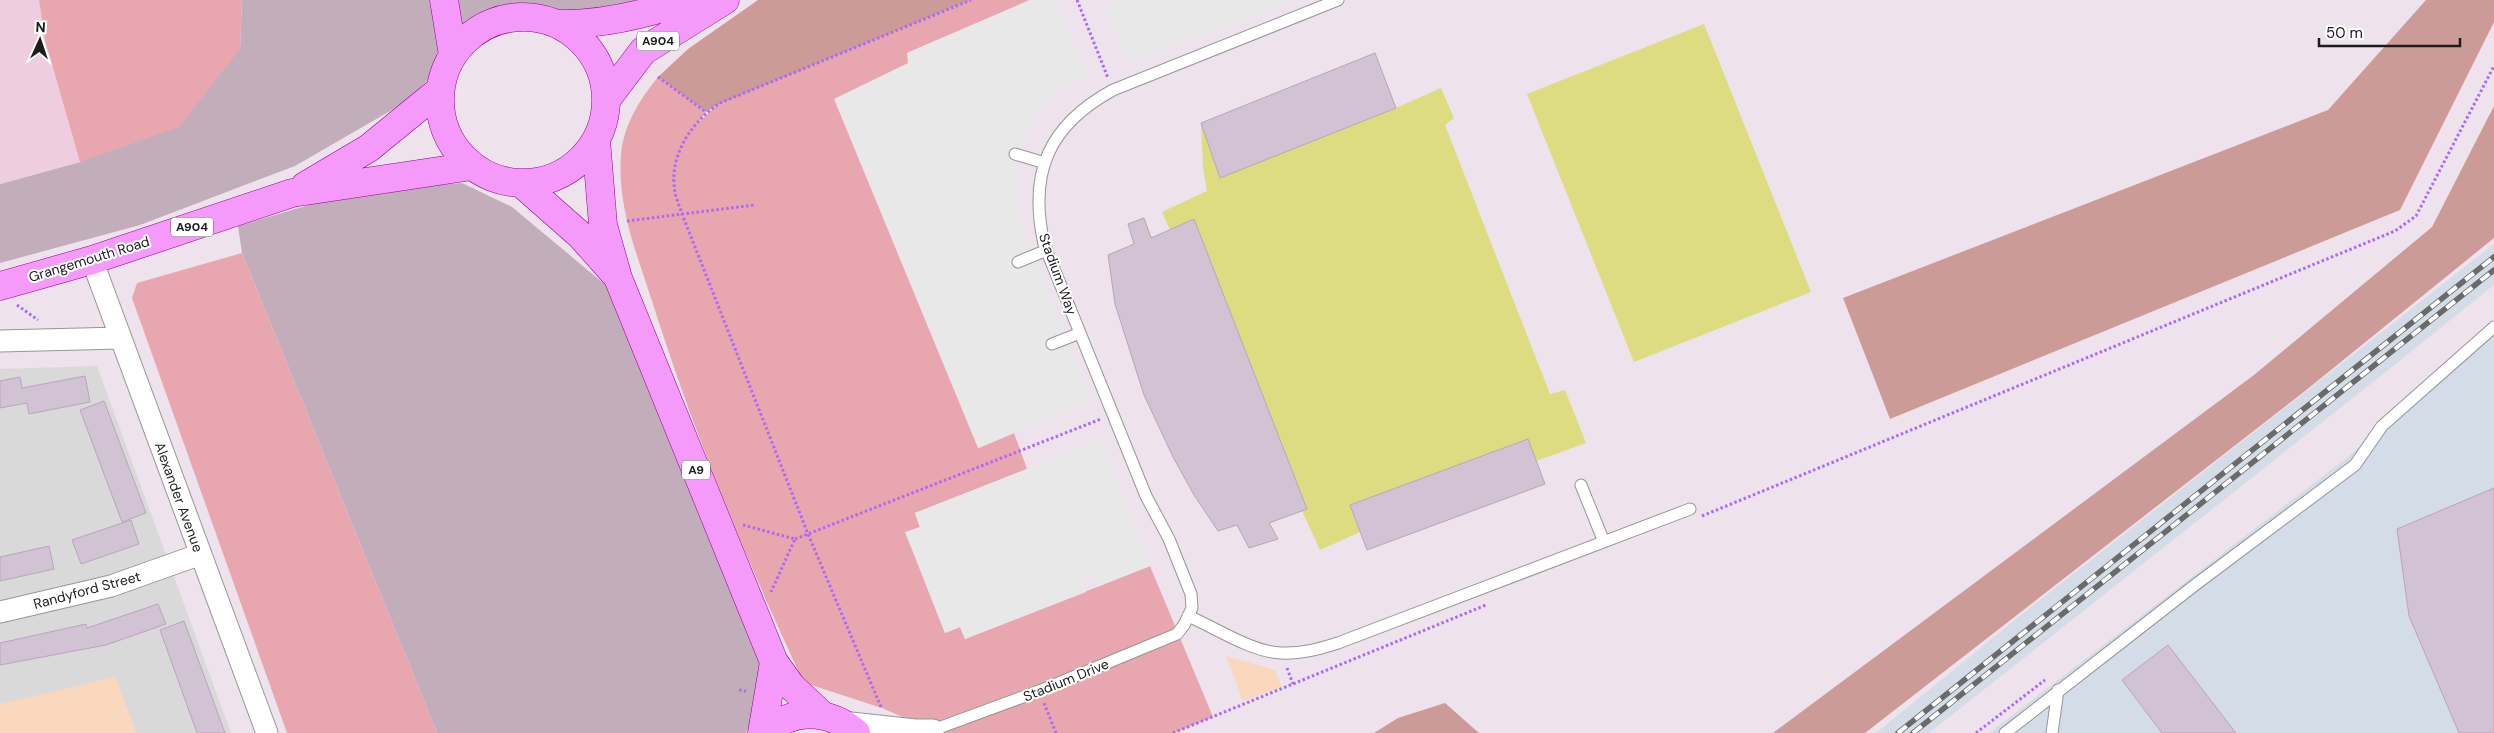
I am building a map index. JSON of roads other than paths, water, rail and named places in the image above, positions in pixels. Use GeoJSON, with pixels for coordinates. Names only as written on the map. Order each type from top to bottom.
{"type":"FeatureCollection","features":[{"type":"Feature","properties":{"kind":"main road"},"geometry":{"type":"LineString","coordinates":[[444,0],[453,55]]}},
{"type":"Feature","properties":{"kind":"main road"},"geometry":{"type":"LineString","coordinates":[[492,0],[499,6],[521,17],[557,24],[577,37],[592,55],[602,76],[606,100],[604,120],[596,140],[583,158],[565,172],[544,181],[521,183],[495,179],[472,166],[452,145],[442,118],[440,90],[445,71],[453,55],[471,35],[495,22],[521,17]]}},
{"type":"Feature","properties":{"kind":"main road","name":"A904"},"geometry":{"type":"LineString","coordinates":[[557,24],[588,24],[630,18],[687,0]]}},
{"type":"Feature","properties":{"kind":"main road","name":"A904"},"geometry":{"type":"LineString","coordinates":[[606,100],[644,51],[725,0]]}},
{"type":"Feature","properties":{"kind":"main road","name":"Grangemouth Road"},"geometry":{"type":"LineString","coordinates":[[292,193],[369,148],[440,90]]}},
{"type":"Feature","properties":{"kind":"main road","name":"A9"},"geometry":{"type":"LineString","coordinates":[[596,140],[603,225],[618,278],[774,662],[791,686],[840,723]]}},
{"type":"Feature","properties":{"kind":"main road","name":"Grangemouth Road"},"geometry":{"type":"LineString","coordinates":[[5,293],[92,260],[292,193],[472,166]]}},
{"type":"Feature","properties":{"kind":"main road","name":"A9"},"geometry":{"type":"LineString","coordinates":[[521,183],[580,235],[618,278]]}},
{"type":"Feature","properties":{"kind":"main road"},"geometry":{"type":"LineString","coordinates":[[762,733],[774,662]]}},
{"type":"Feature","properties":{"kind":"main road"},"geometry":{"type":"LineString","coordinates":[[767,733],[788,718],[805,714],[840,723]]}},
{"type":"Feature","properties":{"kind":"street","name":"Alexander Avenue"},"geometry":{"type":"LineString","coordinates":[[92,260],[267,733]]}},
{"type":"Feature","properties":{"kind":"street"},"geometry":{"type":"LineString","coordinates":[[0,341],[121,338]]}},
{"type":"Feature","properties":{"kind":"street","name":"Randyford Street"},"geometry":{"type":"LineString","coordinates":[[0,612],[111,586],[201,554]]}},
{"type":"Feature","properties":{"kind":"street","name":"Stadium Drive"},"geometry":{"type":"LineString","coordinates":[[840,723],[930,731]]}},
{"type":"Feature","properties":{"kind":"lane","name":"Stadium Way"},"geometry":{"type":"LineString","coordinates":[[1188,616],[1192,608],[1191,594],[1169,539],[1146,496],[1047,250],[1040,226],[1040,183],[1051,147],[1063,127],[1079,112],[1113,90],[1338,0]]}},
{"type":"Feature","properties":{"kind":"lane"},"geometry":{"type":"LineString","coordinates":[[1015,154],[1045,163]]}},
{"type":"Feature","properties":{"kind":"lane"},"geometry":{"type":"LineString","coordinates":[[1018,262],[1047,250]]}},
{"type":"Feature","properties":{"kind":"lane"},"geometry":{"type":"LineString","coordinates":[[2005,733],[2058,690],[2355,465],[2382,426],[2494,327]]}},
{"type":"Feature","properties":{"kind":"lane"},"geometry":{"type":"LineString","coordinates":[[1052,344],[1080,333]]}},
{"type":"Feature","properties":{"kind":"lane"},"geometry":{"type":"LineString","coordinates":[[1581,485],[1604,542]]}},
{"type":"Feature","properties":{"kind":"lane"},"geometry":{"type":"LineString","coordinates":[[1188,616],[1260,648],[1280,653],[1311,652],[1338,644],[1690,509]]}},
{"type":"Feature","properties":{"kind":"lane","name":"Stadium Drive"},"geometry":{"type":"LineString","coordinates":[[930,731],[1039,691],[1177,634],[1188,616]]}},
{"type":"Feature","properties":{"kind":"lane"},"geometry":{"type":"LineString","coordinates":[[2052,733],[2058,690]]}},
{"type":"Feature","properties":{"kind":"railway"},"geometry":{"type":"LineString","coordinates":[[1898,733],[2494,257]]}},
{"type":"Feature","properties":{"kind":"railway"},"geometry":{"type":"LineString","coordinates":[[1913,733],[2494,270]]}}]}
